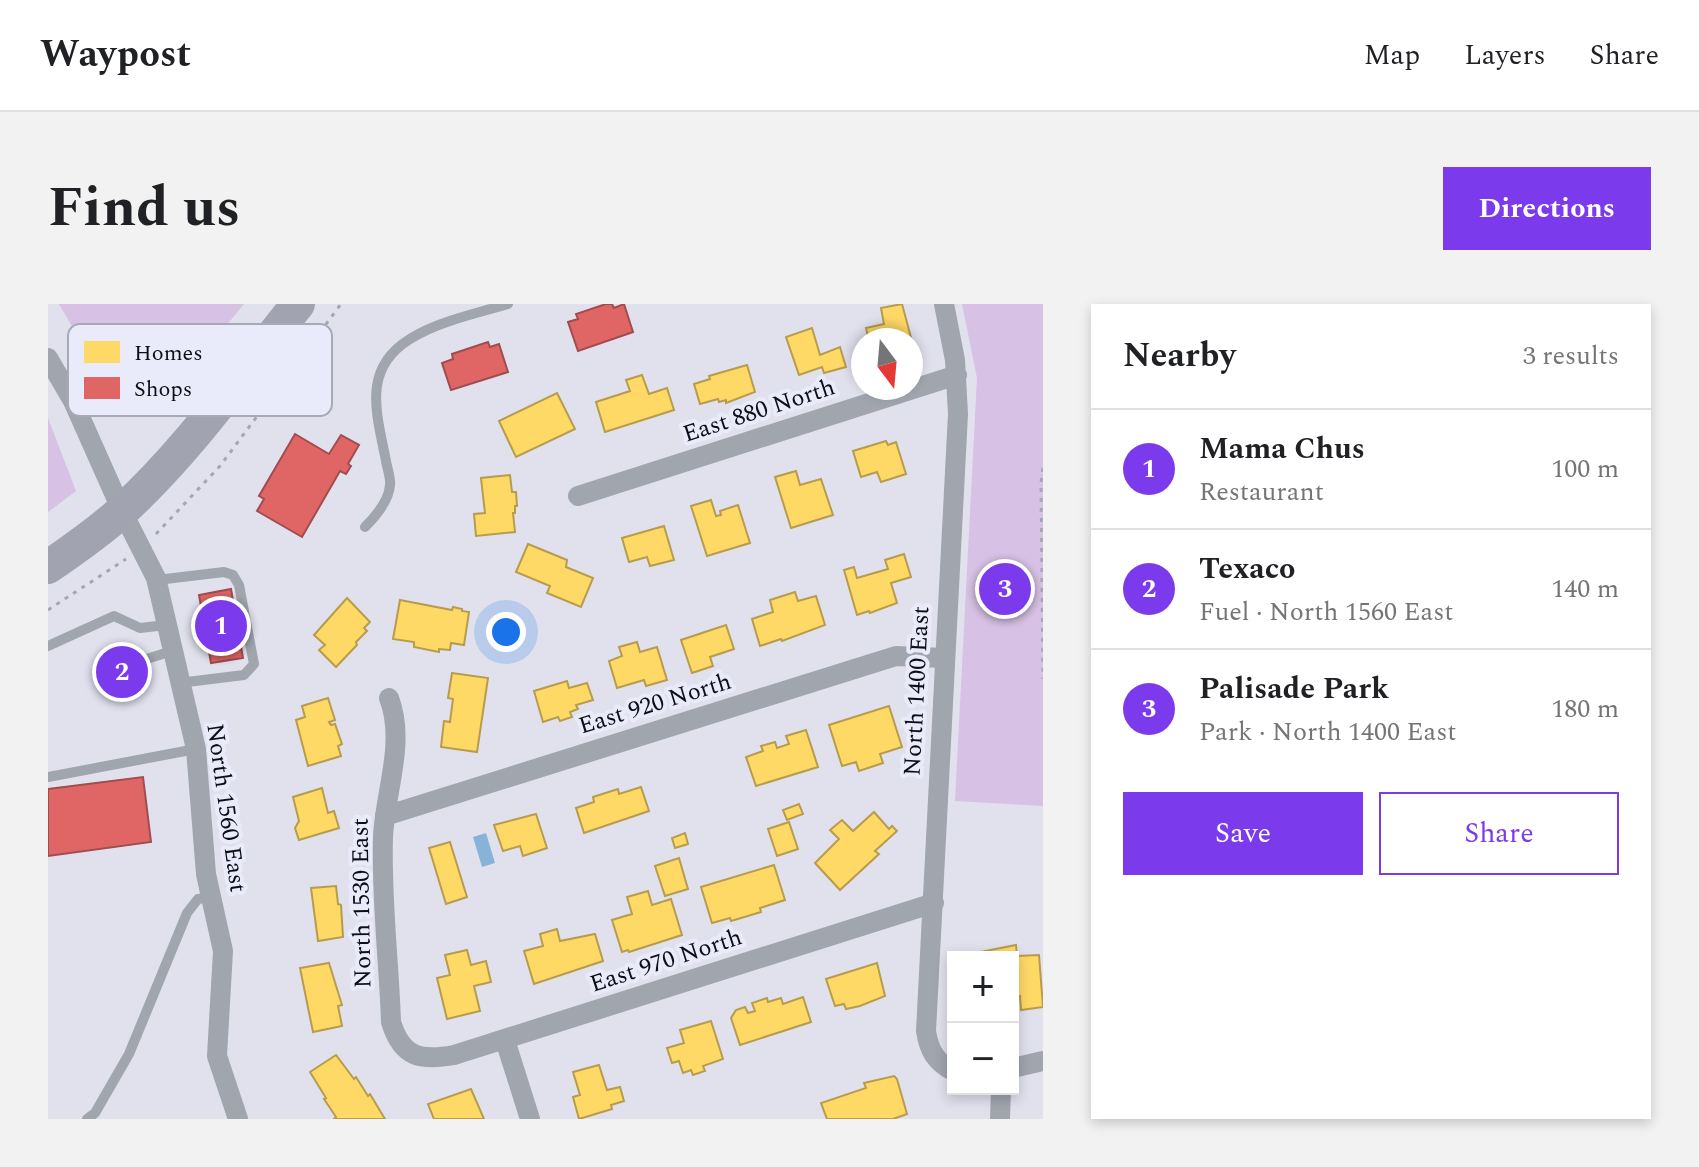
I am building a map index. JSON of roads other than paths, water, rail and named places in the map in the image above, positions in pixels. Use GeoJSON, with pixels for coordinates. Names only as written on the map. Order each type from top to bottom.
{"type":"FeatureCollection","features":[{"type":"Feature","properties":{"kind":"highway"},"geometry":{"type":"LineString","coordinates":[[282,324],[298,304]]}},
{"type":"Feature","properties":{"kind":"highway"},"geometry":{"type":"LineString","coordinates":[[48,567],[122,511],[210,416]]}},
{"type":"Feature","properties":{"kind":"street","name":"North 1400 East"},"geometry":{"type":"LineString","coordinates":[[944,304],[957,375],[958,414],[926,1031],[932,1054],[947,1067]]}},
{"type":"Feature","properties":{"kind":"street","name":"North 1560 East"},"geometry":{"type":"LineString","coordinates":[[48,358],[68,392]]}},
{"type":"Feature","properties":{"kind":"street","name":"East 880 North"},"geometry":{"type":"LineString","coordinates":[[578,496],[957,375]]}},
{"type":"Feature","properties":{"kind":"street","name":"North 1560 East"},"geometry":{"type":"LineString","coordinates":[[80,416],[157,580],[196,749],[206,874],[223,951],[217,1056],[238,1119]]}},
{"type":"Feature","properties":{"kind":"street","name":"East 920 North"},"geometry":{"type":"LineString","coordinates":[[385,816],[896,656],[944,658]]}},
{"type":"Feature","properties":{"kind":"street","name":"North 1530 East"},"geometry":{"type":"LineString","coordinates":[[389,698],[396,716],[397,736],[385,816],[384,853],[391,1022],[399,1041],[413,1054]]}},
{"type":"Feature","properties":{"kind":"street","name":"East 970 North"},"geometry":{"type":"LineString","coordinates":[[413,1054],[434,1059],[505,1040],[934,903]]}},
{"type":"Feature","properties":{"kind":"street"},"geometry":{"type":"LineString","coordinates":[[505,1040],[530,1119]]}},
{"type":"Feature","properties":{"kind":"street"},"geometry":{"type":"LineString","coordinates":[[1019,1067],[1043,1061]]}},
{"type":"Feature","properties":{"kind":"street"},"geometry":{"type":"LineString","coordinates":[[1000,1119],[1001,1095]]}},
{"type":"Feature","properties":{"kind":"lane"},"geometry":{"type":"LineString","coordinates":[[365,527],[377,515],[390,485],[376,408],[376,385],[387,357],[409,340],[436,326],[508,304]]}},
{"type":"Feature","properties":{"kind":"lane"},"geometry":{"type":"LineString","coordinates":[[157,580],[224,572],[233,575],[239,585],[254,664],[244,675],[179,683]]}},
{"type":"Feature","properties":{"kind":"lane"},"geometry":{"type":"LineString","coordinates":[[48,646],[114,616],[140,628],[166,625]]}},
{"type":"Feature","properties":{"kind":"lane"},"geometry":{"type":"LineString","coordinates":[[121,667],[172,651]]}},
{"type":"Feature","properties":{"kind":"lane"},"geometry":{"type":"LineString","coordinates":[[48,777],[196,749]]}},
{"type":"Feature","properties":{"kind":"lane"},"geometry":{"type":"LineString","coordinates":[[87,1119],[95,1113],[129,1054],[187,913],[198,899],[211,897]]}},
{"type":"Feature","properties":{"kind":"water"},"geometry":{"type":"Polygon","coordinates":[[[486,833],[495,863],[482,867],[473,837],[486,833]]]}},
{"type":"Feature","properties":{"kind":"place","name":"Palisade Park"},"geometry":{"type":"Point","coordinates":[1005,589]}},
{"type":"Feature","properties":{"kind":"place","name":"Mama Chus"},"geometry":{"type":"Point","coordinates":[221,626]}},
{"type":"Feature","properties":{"kind":"place","name":"Texaco"},"geometry":{"type":"Point","coordinates":[122,672]}}]}
